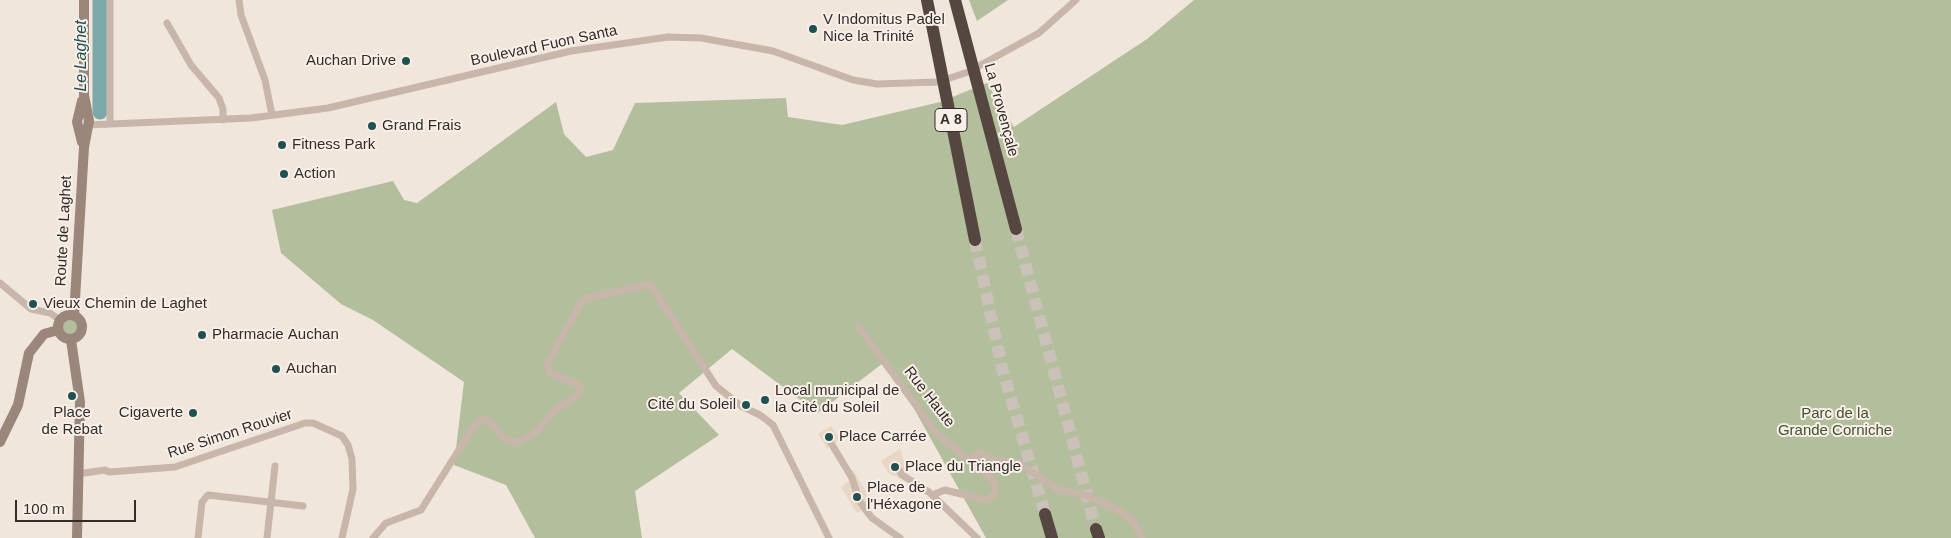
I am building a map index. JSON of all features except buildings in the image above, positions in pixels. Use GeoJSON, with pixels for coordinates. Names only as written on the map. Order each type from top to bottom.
{"type":"FeatureCollection","features":[{"type":"Feature","properties":{"kind":"highway","name":"A 8"},"geometry":{"type":"LineString","coordinates":[[927,0],[974,240]]}},
{"type":"Feature","properties":{"kind":"highway","name":"La Provençale"},"geometry":{"type":"LineString","coordinates":[[955,0],[1016,229]]}},
{"type":"Feature","properties":{"kind":"highway"},"geometry":{"type":"LineString","coordinates":[[1045,514],[1052,538]]}},
{"type":"Feature","properties":{"kind":"main road","name":"Route de Laghet"},"geometry":{"type":"LineString","coordinates":[[74,316],[85,122],[84,0]]}},
{"type":"Feature","properties":{"kind":"main road"},"geometry":{"type":"LineString","coordinates":[[0,442],[18,406],[29,354],[44,334],[59,325],[66,316],[74,316],[80,321],[82,329],[78,336],[70,340],[64,338],[59,325]]}},
{"type":"Feature","properties":{"kind":"main road"},"geometry":{"type":"LineString","coordinates":[[70,340],[80,388],[78,538]]}},
{"type":"Feature","properties":{"kind":"street"},"geometry":{"type":"LineString","coordinates":[[110,0],[110,123]]}},
{"type":"Feature","properties":{"kind":"street"},"geometry":{"type":"LineString","coordinates":[[239,0],[241,15],[264,80],[272,116]]}},
{"type":"Feature","properties":{"kind":"street","name":"Boulevard Fuon Santa"},"geometry":{"type":"LineString","coordinates":[[85,122],[223,120],[272,116],[328,108],[571,51],[668,37],[701,38],[773,51],[853,80],[877,84],[938,82],[968,72],[1039,33],[1076,0]]}},
{"type":"Feature","properties":{"kind":"street"},"geometry":{"type":"LineString","coordinates":[[167,23],[191,65],[219,98],[223,109],[223,120]]}},
{"type":"Feature","properties":{"kind":"street"},"geometry":{"type":"LineString","coordinates":[[0,282],[30,309],[50,313],[59,325]]}},
{"type":"Feature","properties":{"kind":"street"},"geometry":{"type":"LineString","coordinates":[[373,538],[386,523],[421,510],[472,428],[480,420],[488,420],[504,439],[518,442],[528,438],[558,408],[577,396],[581,389],[579,386],[549,372],[547,364],[580,301],[586,297],[650,284],[716,386],[740,406],[760,415],[773,425],[829,538]]}},
{"type":"Feature","properties":{"kind":"street","name":"Rue Haute"},"geometry":{"type":"LineString","coordinates":[[858,326],[936,433],[996,484],[996,492],[990,499],[980,500],[945,490],[932,495]]}},
{"type":"Feature","properties":{"kind":"street","name":"Rue Simon Rouvier"},"geometry":{"type":"LineString","coordinates":[[78,474],[105,470],[110,472],[165,466],[306,424],[319,425],[346,440],[352,459],[352,499],[342,538]]}},
{"type":"Feature","properties":{"kind":"street"},"geometry":{"type":"LineString","coordinates":[[828,438],[852,478],[859,500],[865,509],[872,518],[900,538]]}},
{"type":"Feature","properties":{"kind":"street"},"geometry":{"type":"LineString","coordinates":[[970,460],[979,453],[998,461],[1016,462],[1058,488],[1088,496],[1122,512],[1133,520],[1142,538]]}},
{"type":"Feature","properties":{"kind":"street"},"geometry":{"type":"LineString","coordinates":[[896,465],[902,475],[932,495],[977,538]]}},
{"type":"Feature","properties":{"kind":"street"},"geometry":{"type":"LineString","coordinates":[[267,538],[275,466]]}},
{"type":"Feature","properties":{"kind":"street"},"geometry":{"type":"LineString","coordinates":[[198,538],[202,502],[208,495],[302,506]]}},
{"type":"Feature","properties":{"kind":"green space"},"geometry":{"type":"Polygon","coordinates":[[[969,0],[1008,0],[977,21],[969,0]]]}},
{"type":"Feature","properties":{"kind":"green space","name":"Parc de la Grande Corniche"},"geometry":{"type":"Polygon","coordinates":[[[1194,0],[1951,0],[1951,538],[986,538],[887,360],[818,413],[732,349],[679,393],[719,435],[635,491],[642,538],[535,538],[506,485],[454,465],[464,382],[373,320],[341,304],[281,253],[272,210],[393,181],[404,200],[417,203],[556,102],[564,134],[586,157],[613,150],[635,103],[786,98],[788,117],[842,125],[940,102],[987,83],[1014,127],[1147,39],[1194,0]]]}},
{"type":"Feature","properties":{"kind":"green space"},"geometry":{"type":"Polygon","coordinates":[[[67,319],[73,319],[78,324],[76,333],[67,335],[62,330],[62,324],[67,319]]]}},
{"type":"Feature","properties":{"kind":"shaded area","name":"Place Carrée"},"geometry":{"type":"Polygon","coordinates":[[[831,426],[840,439],[827,448],[818,434],[831,426]]]}},
{"type":"Feature","properties":{"kind":"shaded area","name":"Place du Triangle"},"geometry":{"type":"Polygon","coordinates":[[[900,449],[908,475],[899,478],[889,473],[881,461],[900,449]]]}},
{"type":"Feature","properties":{"kind":"shaded area","name":"Place de l'Héxagone"},"geometry":{"type":"Polygon","coordinates":[[[853,470],[865,490],[870,505],[857,513],[841,487],[850,480],[847,475],[853,470]]]}},
{"type":"Feature","properties":{"kind":"waterway","name":"Le Laghet"},"geometry":{"type":"LineString","coordinates":[[100,0],[100,112]]}},
{"type":"Feature","properties":{"kind":"tunnel"},"geometry":{"type":"LineString","coordinates":[[1016,229],[1096,529]]}},
{"type":"Feature","properties":{"kind":"tunnel"},"geometry":{"type":"LineString","coordinates":[[975,240],[1002,368],[1045,514]]}},
{"type":"Feature","properties":{"kind":"place","name":"V Indomitus Padel Nice la Trinité"},"geometry":{"type":"Point","coordinates":[813,29]}},
{"type":"Feature","properties":{"kind":"place","name":"Auchan Drive"},"geometry":{"type":"Point","coordinates":[406,61]}},
{"type":"Feature","properties":{"kind":"place","name":"Grand Frais"},"geometry":{"type":"Point","coordinates":[372,126]}},
{"type":"Feature","properties":{"kind":"place","name":"Fitness Park"},"geometry":{"type":"Point","coordinates":[282,145]}},
{"type":"Feature","properties":{"kind":"place","name":"Action"},"geometry":{"type":"Point","coordinates":[284,174]}},
{"type":"Feature","properties":{"kind":"place","name":"Vieux Chemin de Laghet"},"geometry":{"type":"Point","coordinates":[33,304]}},
{"type":"Feature","properties":{"kind":"place","name":"Pharmacie Auchan"},"geometry":{"type":"Point","coordinates":[202,335]}},
{"type":"Feature","properties":{"kind":"place","name":"Auchan"},"geometry":{"type":"Point","coordinates":[276,369]}},
{"type":"Feature","properties":{"kind":"place","name":"Place de Rebat"},"geometry":{"type":"Point","coordinates":[72,396]}},
{"type":"Feature","properties":{"kind":"place","name":"Local municipal de la Cité du Soleil"},"geometry":{"type":"Point","coordinates":[765,400]}},
{"type":"Feature","properties":{"kind":"place","name":"Cité du Soleil"},"geometry":{"type":"Point","coordinates":[746,405]}},
{"type":"Feature","properties":{"kind":"place","name":"Cigaverte"},"geometry":{"type":"Point","coordinates":[193,413]}},
{"type":"Feature","properties":{"kind":"place","name":"Place Carrée"},"geometry":{"type":"Point","coordinates":[829,437]}},
{"type":"Feature","properties":{"kind":"place","name":"Place du Triangle"},"geometry":{"type":"Point","coordinates":[895,467]}},
{"type":"Feature","properties":{"kind":"place","name":"Place de l'Héxagone"},"geometry":{"type":"Point","coordinates":[857,497]}}]}
